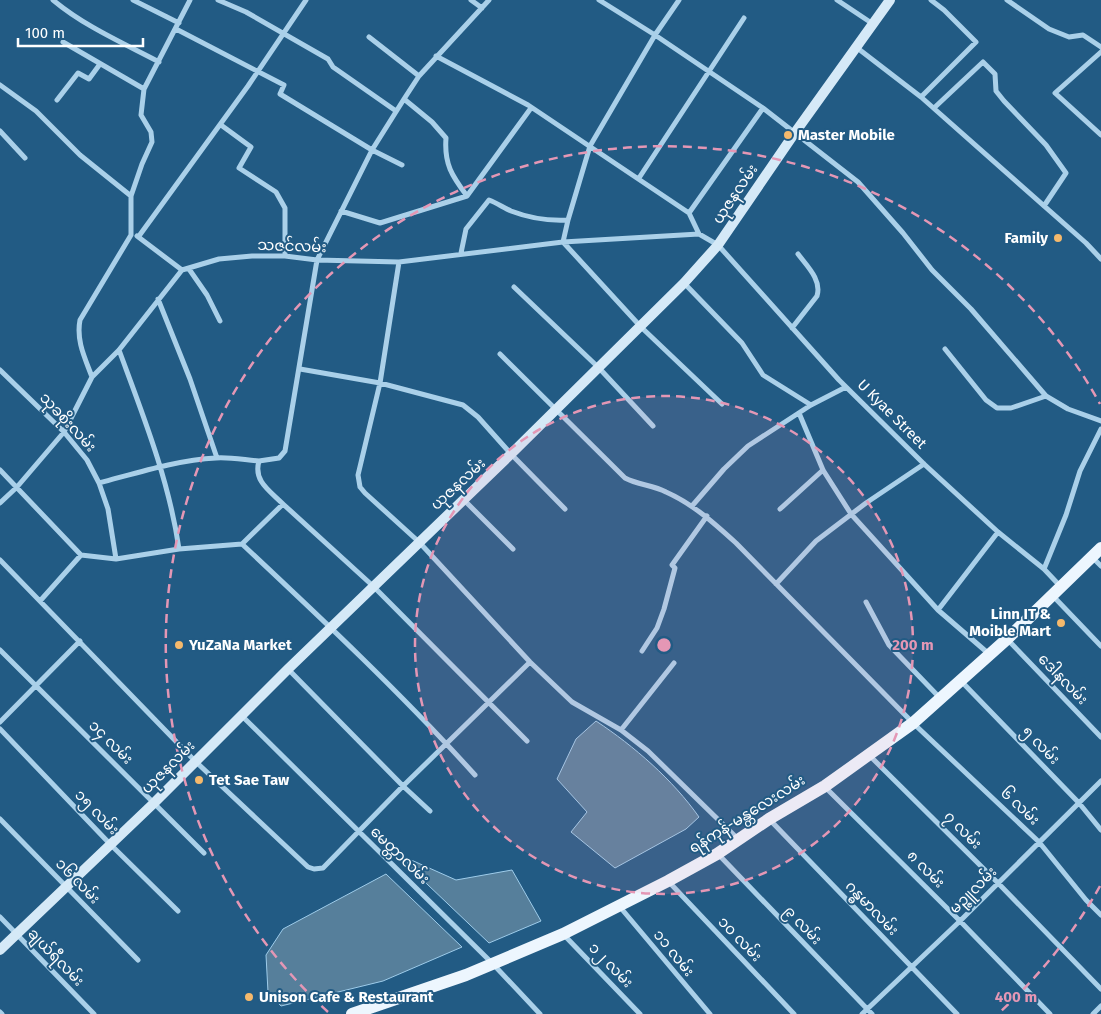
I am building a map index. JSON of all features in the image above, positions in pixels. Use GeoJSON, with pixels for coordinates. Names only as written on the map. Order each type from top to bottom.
{"type":"FeatureCollection","features":[{"type":"Feature","properties":{"kind":"main road","name":"ရန်ကုန်-မန္တလေးလမ်း"},"geometry":{"type":"LineString","coordinates":[[352,1014],[466,975],[563,934],[620,907],[717,854],[769,819],[825,786],[913,723],[1007,639],[1097,552]]}},
{"type":"Feature","properties":{"kind":"street"},"geometry":{"type":"LineString","coordinates":[[53,0],[85,22],[159,62]]}},
{"type":"Feature","properties":{"kind":"street"},"geometry":{"type":"LineString","coordinates":[[133,0],[179,23]]}},
{"type":"Feature","properties":{"kind":"street"},"geometry":{"type":"LineString","coordinates":[[92,377],[78,341],[80,320],[131,235],[131,196],[152,142],[151,132],[141,115],[144,89],[190,0]]}},
{"type":"Feature","properties":{"kind":"street"},"geometry":{"type":"LineString","coordinates":[[218,0],[284,32],[328,59],[333,67],[396,111]]}},
{"type":"Feature","properties":{"kind":"street"},"geometry":{"type":"LineString","coordinates":[[139,236],[221,125],[306,0]]}},
{"type":"Feature","properties":{"kind":"street"},"geometry":{"type":"LineString","coordinates":[[471,0],[482,8]]}},
{"type":"Feature","properties":{"kind":"street"},"geometry":{"type":"LineString","coordinates":[[99,483],[160,468],[217,458],[259,461],[279,458],[285,451],[317,260],[372,150],[419,76],[490,0]]}},
{"type":"Feature","properties":{"kind":"street"},"geometry":{"type":"LineString","coordinates":[[599,0],[606,2],[763,108],[858,182],[903,233],[932,270],[971,309],[1046,396],[1068,409],[1101,421]]}},
{"type":"Feature","properties":{"kind":"street"},"geometry":{"type":"LineString","coordinates":[[679,0],[655,35],[590,146],[563,242],[641,327],[722,404]]}},
{"type":"Feature","properties":{"kind":"street"},"geometry":{"type":"LineString","coordinates":[[836,0],[873,24]]}},
{"type":"Feature","properties":{"kind":"street","name":"ယုဇနလမ်း"},"geometry":{"type":"LineString","coordinates":[[0,950],[154,803],[288,669],[512,454],[684,283],[718,246],[794,134],[890,0]]}},
{"type":"Feature","properties":{"kind":"street"},"geometry":{"type":"LineString","coordinates":[[921,97],[976,42],[944,10],[931,0]]}},
{"type":"Feature","properties":{"kind":"street"},"geometry":{"type":"LineString","coordinates":[[1007,0],[1049,29],[1068,37],[1083,35],[1101,47]]}},
{"type":"Feature","properties":{"kind":"street"},"geometry":{"type":"LineString","coordinates":[[639,178],[744,18]]}},
{"type":"Feature","properties":{"kind":"street"},"geometry":{"type":"LineString","coordinates":[[176,30],[284,85],[280,94],[402,166]]}},
{"type":"Feature","properties":{"kind":"street"},"geometry":{"type":"LineString","coordinates":[[369,37],[419,76]]}},
{"type":"Feature","properties":{"kind":"street"},"geometry":{"type":"LineString","coordinates":[[63,42],[144,89]]}},
{"type":"Feature","properties":{"kind":"street"},"geometry":{"type":"LineString","coordinates":[[856,47],[934,108],[1086,243],[1101,259]]}},
{"type":"Feature","properties":{"kind":"street"},"geometry":{"type":"LineString","coordinates":[[1101,52],[1055,93],[1101,135]]}},
{"type":"Feature","properties":{"kind":"street"},"geometry":{"type":"LineString","coordinates":[[436,56],[531,108],[639,178],[688,213],[699,234]]}},
{"type":"Feature","properties":{"kind":"street"},"geometry":{"type":"LineString","coordinates":[[934,108],[983,62],[995,74],[996,91],[1046,145],[1066,173],[1044,206]]}},
{"type":"Feature","properties":{"kind":"street"},"geometry":{"type":"LineString","coordinates":[[57,100],[78,73],[89,79],[100,64]]}},
{"type":"Feature","properties":{"kind":"street"},"geometry":{"type":"LineString","coordinates":[[0,85],[36,111],[80,155],[131,196]]}},
{"type":"Feature","properties":{"kind":"street"},"geometry":{"type":"LineString","coordinates":[[404,99],[432,122],[446,138],[445,151],[452,177],[467,196]]}},
{"type":"Feature","properties":{"kind":"street"},"geometry":{"type":"LineString","coordinates":[[341,211],[380,223],[467,196],[531,108]]}},
{"type":"Feature","properties":{"kind":"street"},"geometry":{"type":"LineString","coordinates":[[688,213],[763,108]]}},
{"type":"Feature","properties":{"kind":"street"},"geometry":{"type":"LineString","coordinates":[[221,125],[252,147],[239,168],[276,192],[285,208],[285,256]]}},
{"type":"Feature","properties":{"kind":"street"},"geometry":{"type":"LineString","coordinates":[[0,131],[25,158]]}},
{"type":"Feature","properties":{"kind":"street"},"geometry":{"type":"LineString","coordinates":[[461,253],[466,229],[489,200],[511,211],[555,221],[568,220]]}},
{"type":"Feature","properties":{"kind":"street","name":"သဇင်လမ်း"},"geometry":{"type":"LineString","coordinates":[[182,270],[219,259],[285,256],[317,260],[399,262],[563,242],[699,234]]}},
{"type":"Feature","properties":{"kind":"street","name":"U Kyae Street"},"geometry":{"type":"LineString","coordinates":[[699,234],[718,246],[846,387],[924,464],[998,532],[1044,569],[1057,591],[1101,646]]}},
{"type":"Feature","properties":{"kind":"street"},"geometry":{"type":"LineString","coordinates":[[0,503],[17,487],[64,432],[92,377],[119,350],[158,298],[182,270],[139,236],[131,235]]}},
{"type":"Feature","properties":{"kind":"street"},"geometry":{"type":"LineString","coordinates":[[792,328],[817,296],[818,292],[816,280],[798,254]]}},
{"type":"Feature","properties":{"kind":"street"},"geometry":{"type":"LineString","coordinates":[[399,262],[380,383],[358,475],[360,487],[419,542],[530,662],[572,702],[621,730],[648,752],[738,839]]}},
{"type":"Feature","properties":{"kind":"street"},"geometry":{"type":"LineString","coordinates":[[189,269],[207,296],[220,321]]}},
{"type":"Feature","properties":{"kind":"street"},"geometry":{"type":"LineString","coordinates":[[684,283],[742,343],[763,375],[811,405]]}},
{"type":"Feature","properties":{"kind":"street"},"geometry":{"type":"LineString","coordinates":[[514,287],[599,368],[653,426]]}},
{"type":"Feature","properties":{"kind":"street"},"geometry":{"type":"LineString","coordinates":[[158,298],[190,379],[217,458]]}},
{"type":"Feature","properties":{"kind":"street"},"geometry":{"type":"LineString","coordinates":[[945,349],[986,400],[997,408],[1010,408],[1046,396]]}},
{"type":"Feature","properties":{"kind":"street"},"geometry":{"type":"LineString","coordinates":[[119,350],[146,422],[160,468],[174,515],[179,549]]}},
{"type":"Feature","properties":{"kind":"street","name":"၆ လမ်း"},"geometry":{"type":"LineString","coordinates":[[500,354],[625,478],[632,482],[664,491],[692,506],[707,516],[736,542],[913,723],[1039,842],[1086,900],[1101,915]]}},
{"type":"Feature","properties":{"kind":"street"},"geometry":{"type":"LineString","coordinates":[[300,369],[380,383],[463,405],[478,417],[566,509]]}},
{"type":"Feature","properties":{"kind":"street","name":"သုခစိုးလမ်း"},"geometry":{"type":"LineString","coordinates":[[0,370],[64,432],[87,460],[99,483],[108,509],[116,559]]}},
{"type":"Feature","properties":{"kind":"street"},"geometry":{"type":"LineString","coordinates":[[692,506],[735,457],[748,446],[811,405],[846,387]]}},
{"type":"Feature","properties":{"kind":"street"},"geometry":{"type":"LineString","coordinates":[[799,413],[823,470],[850,514],[938,610],[990,654]]}},
{"type":"Feature","properties":{"kind":"street"},"geometry":{"type":"LineString","coordinates":[[1044,569],[1066,515],[1080,471],[1101,429]]}},
{"type":"Feature","properties":{"kind":"street"},"geometry":{"type":"LineString","coordinates":[[259,461],[257,474],[264,485],[374,586],[527,741]]}},
{"type":"Feature","properties":{"kind":"street"},"geometry":{"type":"LineString","coordinates":[[776,584],[816,541],[850,514],[924,464]]}},
{"type":"Feature","properties":{"kind":"street"},"geometry":{"type":"LineString","coordinates":[[0,470],[81,556],[116,559],[179,549],[242,544],[283,504]]}},
{"type":"Feature","properties":{"kind":"street"},"geometry":{"type":"LineString","coordinates":[[780,509],[823,470]]}},
{"type":"Feature","properties":{"kind":"street"},"geometry":{"type":"LineString","coordinates":[[464,499],[513,549]]}},
{"type":"Feature","properties":{"kind":"street"},"geometry":{"type":"LineString","coordinates":[[642,651],[657,628],[664,609],[674,568],[672,565],[707,516]]}},
{"type":"Feature","properties":{"kind":"street"},"geometry":{"type":"LineString","coordinates":[[938,610],[998,532]]}},
{"type":"Feature","properties":{"kind":"street"},"geometry":{"type":"LineString","coordinates":[[242,544],[332,627],[474,775]]}},
{"type":"Feature","properties":{"kind":"street"},"geometry":{"type":"LineString","coordinates":[[1097,552],[1101,566]]}},
{"type":"Feature","properties":{"kind":"street"},"geometry":{"type":"LineString","coordinates":[[40,601],[81,556]]}},
{"type":"Feature","properties":{"kind":"street"},"geometry":{"type":"LineString","coordinates":[[0,560],[196,761],[308,867],[314,869],[323,868],[402,786],[530,662]]}},
{"type":"Feature","properties":{"kind":"street"},"geometry":{"type":"LineString","coordinates":[[866,602],[889,645],[940,698]]}},
{"type":"Feature","properties":{"kind":"street","name":"ဒေါနလမ်း"},"geometry":{"type":"LineString","coordinates":[[1007,639],[1101,737]]}},
{"type":"Feature","properties":{"kind":"street"},"geometry":{"type":"LineString","coordinates":[[0,722],[80,641]]}},
{"type":"Feature","properties":{"kind":"street","name":"၁၄ လမ်း"},"geometry":{"type":"LineString","coordinates":[[0,650],[204,853]]}},
{"type":"Feature","properties":{"kind":"street"},"geometry":{"type":"LineString","coordinates":[[621,730],[674,663]]}},
{"type":"Feature","properties":{"kind":"street"},"geometry":{"type":"LineString","coordinates":[[288,669],[402,786],[430,811]]}},
{"type":"Feature","properties":{"kind":"street","name":"၅ လမ်း"},"geometry":{"type":"LineString","coordinates":[[960,680],[1079,803],[1101,830]]}},
{"type":"Feature","properties":{"kind":"street","name":"မေတ္တာလမ်း"},"geometry":{"type":"LineString","coordinates":[[241,715],[494,964],[540,1014]]}},
{"type":"Feature","properties":{"kind":"street","name":"၁၅ လမ်း"},"geometry":{"type":"LineString","coordinates":[[0,729],[110,844],[178,911]]}},
{"type":"Feature","properties":{"kind":"street","name":"၇ လမ်း"},"geometry":{"type":"LineString","coordinates":[[869,755],[998,882],[1101,989]]}},
{"type":"Feature","properties":{"kind":"street","name":"မဉ္ဇူလမ်း"},"geometry":{"type":"LineString","coordinates":[[862,1014],[960,921],[1101,781]]}},
{"type":"Feature","properties":{"kind":"street","name":"၈ လမ်း"},"geometry":{"type":"LineString","coordinates":[[825,786],[1050,1014]]}},
{"type":"Feature","properties":{"kind":"street","name":"၁၆ လမ်း"},"geometry":{"type":"LineString","coordinates":[[0,819],[138,960]]}},
{"type":"Feature","properties":{"kind":"street","name":"ဂန္ဓမာလမ်း"},"geometry":{"type":"LineString","coordinates":[[769,819],[957,1014]]}},
{"type":"Feature","properties":{"kind":"street","name":"၉ လမ်း"},"geometry":{"type":"LineString","coordinates":[[717,854],[872,1014]]}},
{"type":"Feature","properties":{"kind":"street","name":"၁၀ လမ်း"},"geometry":{"type":"LineString","coordinates":[[668,881],[794,1014]]}},
{"type":"Feature","properties":{"kind":"street","name":"၁၁ လမ်း"},"geometry":{"type":"LineString","coordinates":[[620,907],[710,1014]]}},
{"type":"Feature","properties":{"kind":"street","name":"ချယ်ရီလမ်း"},"geometry":{"type":"LineString","coordinates":[[0,917],[94,1014]]}},
{"type":"Feature","properties":{"kind":"street","name":"၁၂ လမ်း"},"geometry":{"type":"LineString","coordinates":[[563,934],[640,1014]]}},
{"type":"Feature","properties":{"kind":"street"},"geometry":{"type":"LineString","coordinates":[[1093,1014],[1101,1006]]}},
{"type":"Feature","properties":{"kind":"water"},"geometry":{"type":"Polygon","coordinates":[[[596,721],[652,764],[689,803],[699,817],[686,829],[615,868],[571,832],[587,812],[557,779],[576,739],[596,721]]]}},
{"type":"Feature","properties":{"kind":"water"},"geometry":{"type":"Polygon","coordinates":[[[409,859],[456,880],[512,870],[541,921],[489,943],[407,865],[409,859]]]}},
{"type":"Feature","properties":{"kind":"water"},"geometry":{"type":"Polygon","coordinates":[[[386,874],[462,947],[383,981],[281,1006],[268,992],[266,955],[283,929],[386,874]]]}},
{"type":"Feature","properties":{"kind":"place","name":"Master Mobile"},"geometry":{"type":"Point","coordinates":[788,135]}},
{"type":"Feature","properties":{"kind":"place","name":"Family"},"geometry":{"type":"Point","coordinates":[1058,238]}},
{"type":"Feature","properties":{"kind":"place","name":"Linn IT & Moible Mart"},"geometry":{"type":"Point","coordinates":[1061,623]}},
{"type":"Feature","properties":{"kind":"place","name":"YuZaNa Market"},"geometry":{"type":"Point","coordinates":[179,645]}},
{"type":"Feature","properties":{"kind":"place","name":"Tet Sae Taw"},"geometry":{"type":"Point","coordinates":[199,780]}},
{"type":"Feature","properties":{"kind":"place","name":"Unison Cafe & Restaurant"},"geometry":{"type":"Point","coordinates":[249,997]}}]}
